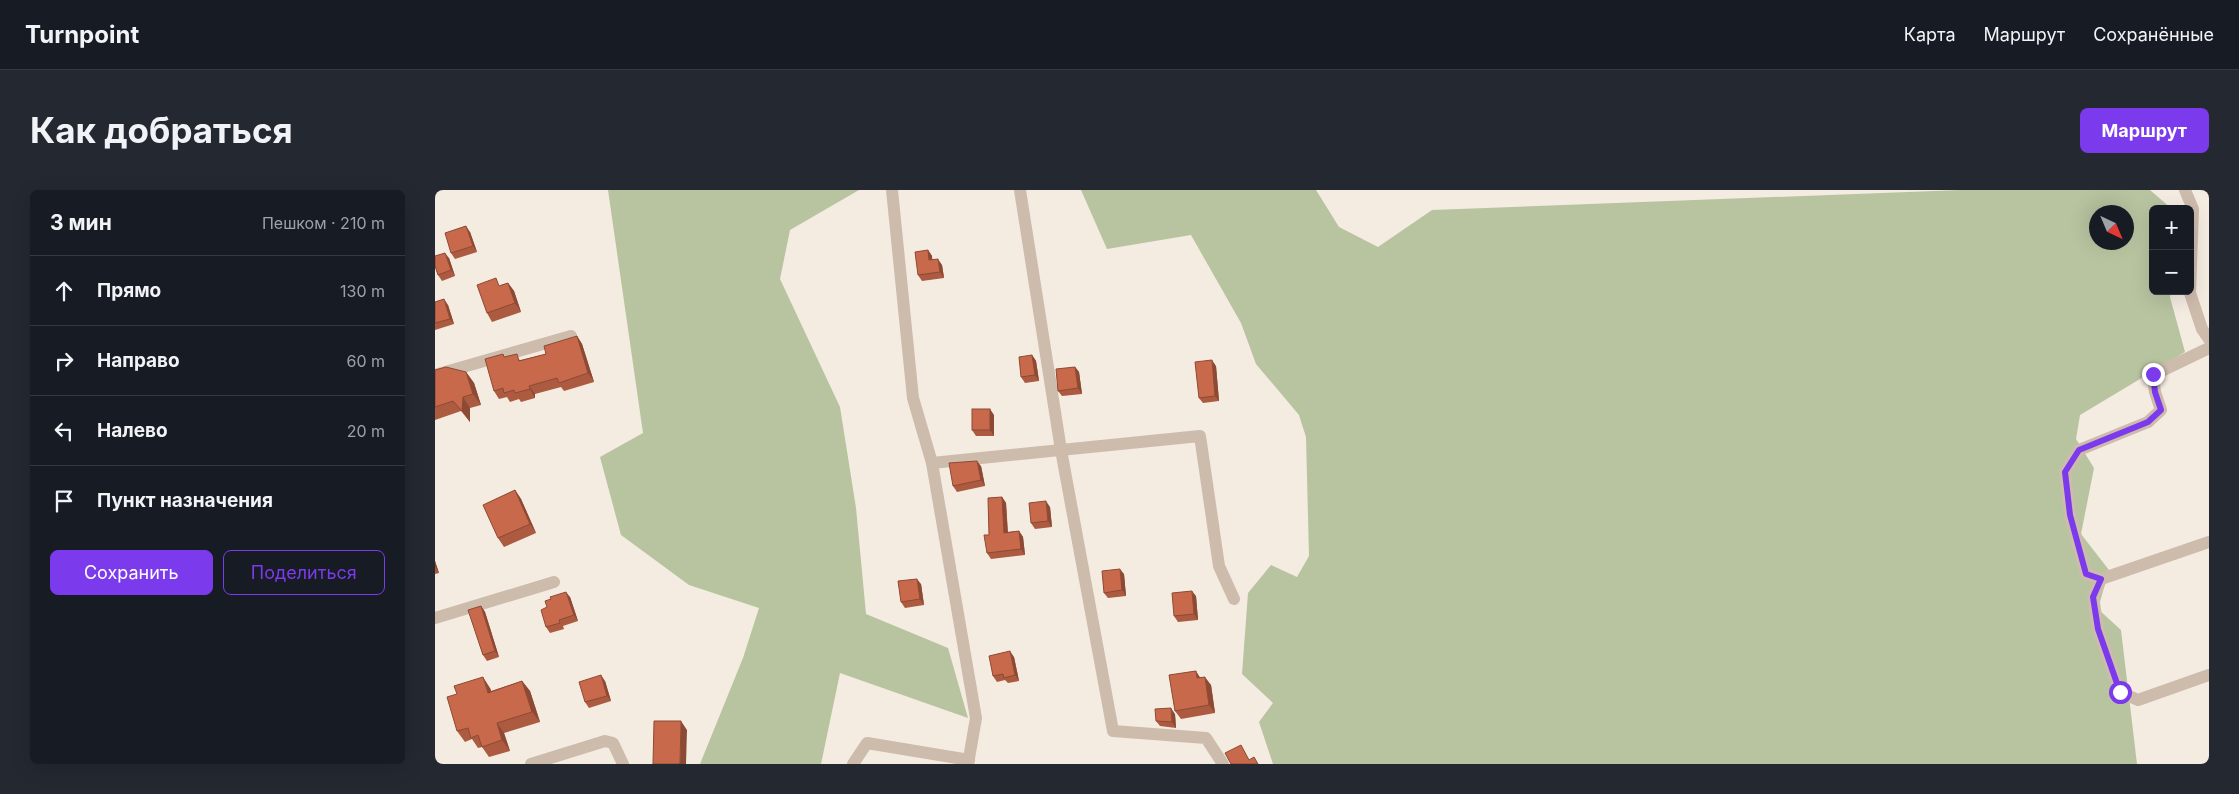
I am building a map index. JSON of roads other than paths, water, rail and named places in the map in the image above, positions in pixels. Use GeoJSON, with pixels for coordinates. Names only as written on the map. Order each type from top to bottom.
{"type":"FeatureCollection","features":[{"type":"Feature","properties":{"kind":"street"},"geometry":{"type":"LineString","coordinates":[[853,764],[867,743],[968,762],[976,718],[932,463],[913,398],[892,190]]}},
{"type":"Feature","properties":{"kind":"street"},"geometry":{"type":"LineString","coordinates":[[1020,190],[1061,450],[1113,730],[1206,738],[1223,764]]}},
{"type":"Feature","properties":{"kind":"street"},"geometry":{"type":"LineString","coordinates":[[2185,190],[2193,209],[2190,293],[2202,329],[2209,339]]}},
{"type":"Feature","properties":{"kind":"street"},"geometry":{"type":"LineString","coordinates":[[435,375],[571,336]]}},
{"type":"Feature","properties":{"kind":"street"},"geometry":{"type":"LineString","coordinates":[[2209,348],[2153,374],[2155,392],[2161,410],[2148,422],[2079,450],[2065,472],[2070,515],[2086,574],[2101,579],[2209,542]]}},
{"type":"Feature","properties":{"kind":"street"},"geometry":{"type":"LineString","coordinates":[[932,463],[1200,436],[1219,566],[1234,599]]}},
{"type":"Feature","properties":{"kind":"street"},"geometry":{"type":"LineString","coordinates":[[2101,579],[2093,597],[2098,629],[2120,692],[2138,700],[2209,675]]}},
{"type":"Feature","properties":{"kind":"street"},"geometry":{"type":"LineString","coordinates":[[435,618],[554,582]]}},
{"type":"Feature","properties":{"kind":"street"},"geometry":{"type":"LineString","coordinates":[[531,764],[605,741],[613,743],[623,764]]}}]}
